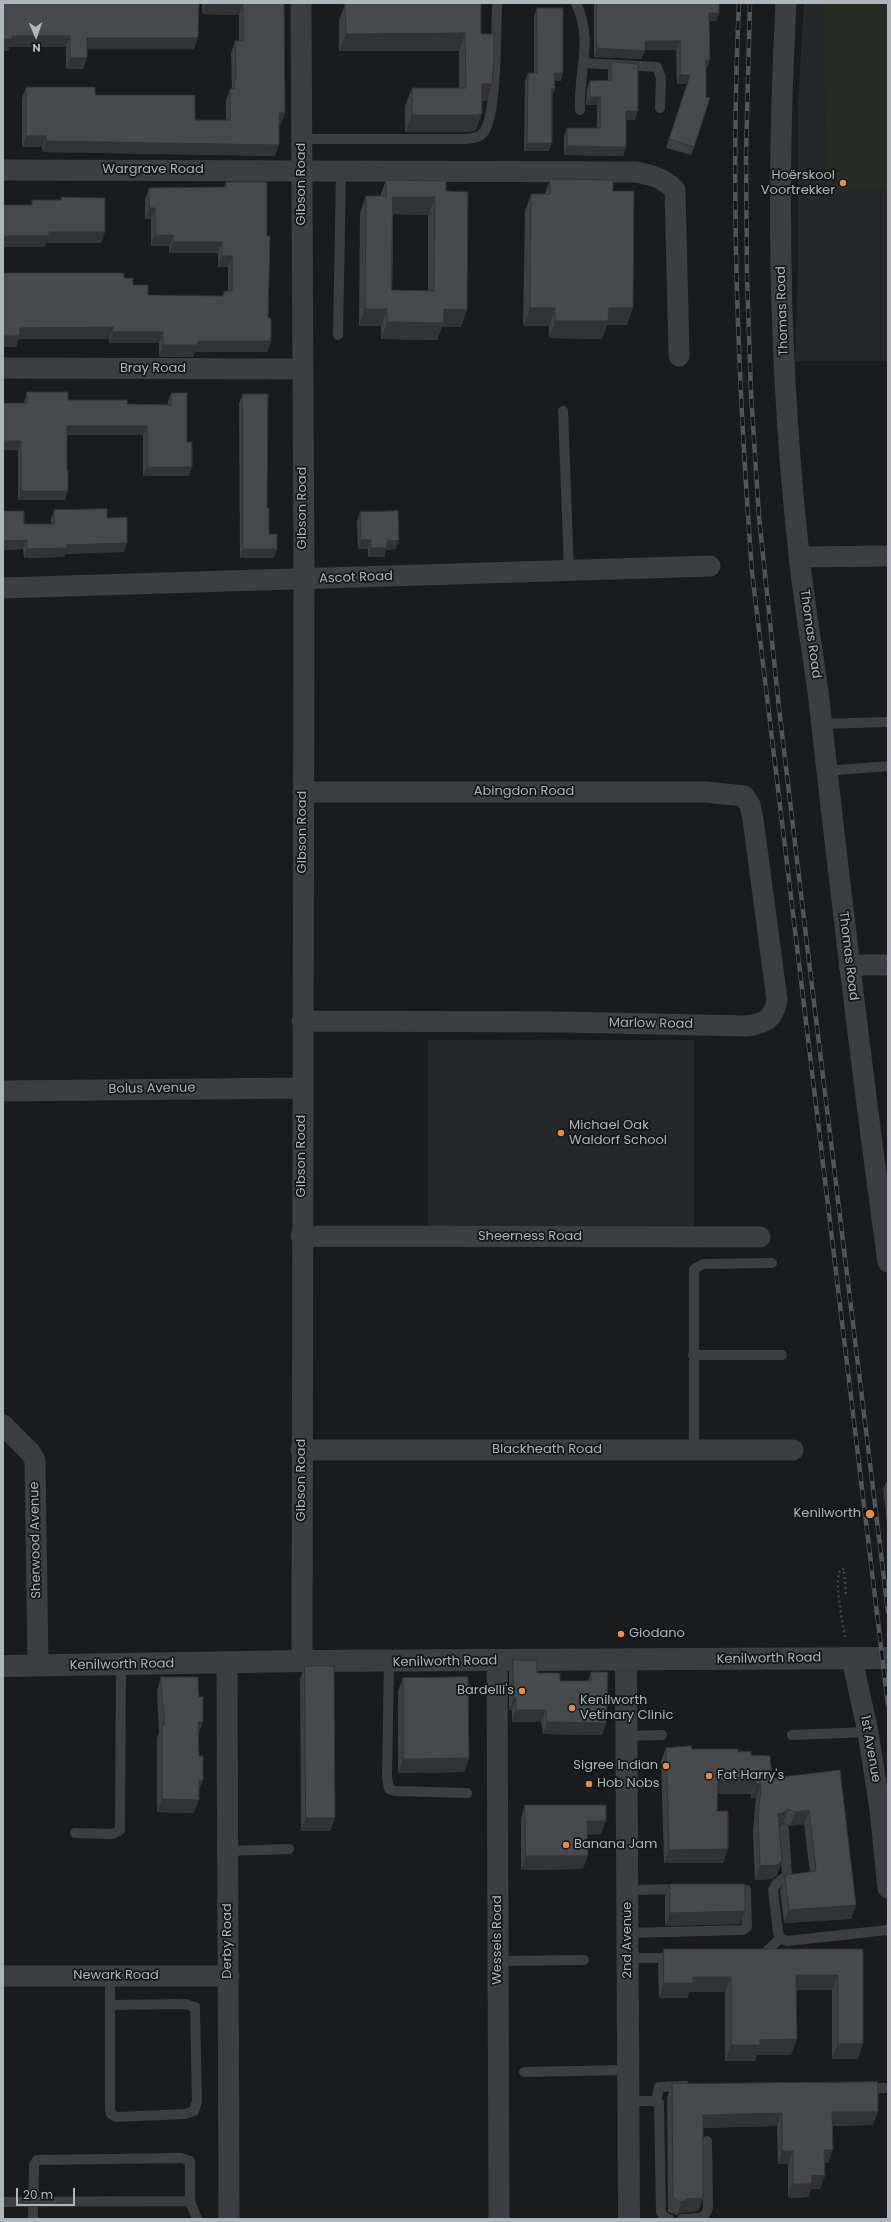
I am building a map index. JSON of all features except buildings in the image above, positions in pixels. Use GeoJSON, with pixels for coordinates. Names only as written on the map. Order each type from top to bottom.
{"type":"FeatureCollection","features":[{"type":"Feature","properties":{"kind":"street","name":"Gibson Road"},"geometry":{"type":"LineString","coordinates":[[301,3],[304,579],[301,1236],[302,1661]]}},
{"type":"Feature","properties":{"kind":"street","name":"Thomas Road"},"geometry":{"type":"LineString","coordinates":[[786,3],[781,174],[782,322],[790,456],[799,558],[821,724],[849,965],[888,1262]]}},
{"type":"Feature","properties":{"kind":"street","name":"Wargrave Road"},"geometry":{"type":"LineString","coordinates":[[3,170],[636,172],[655,176],[666,181],[675,190],[679,356]]}},
{"type":"Feature","properties":{"kind":"street","name":"Bray Road"},"geometry":{"type":"LineString","coordinates":[[3,368],[303,369]]}},
{"type":"Feature","properties":{"kind":"street"},"geometry":{"type":"LineString","coordinates":[[799,558],[888,556]]}},
{"type":"Feature","properties":{"kind":"street","name":"Ascot Road"},"geometry":{"type":"LineString","coordinates":[[3,588],[710,566]]}},
{"type":"Feature","properties":{"kind":"street","name":"Abingdon Road"},"geometry":{"type":"LineString","coordinates":[[303,792],[706,792],[744,796]]}},
{"type":"Feature","properties":{"kind":"street","name":"Marlow Road"},"geometry":{"type":"LineString","coordinates":[[302,1021],[564,1022],[760,1025],[769,1019],[775,1011],[777,1000],[753,819],[750,806],[744,796]]}},
{"type":"Feature","properties":{"kind":"street"},"geometry":{"type":"LineString","coordinates":[[849,965],[888,965]]}},
{"type":"Feature","properties":{"kind":"street","name":"Bolus Avenue"},"geometry":{"type":"LineString","coordinates":[[3,1091],[302,1088]]}},
{"type":"Feature","properties":{"kind":"street","name":"Sheerness Road"},"geometry":{"type":"LineString","coordinates":[[301,1236],[760,1237]]}},
{"type":"Feature","properties":{"kind":"street","name":"Sherwood Avenue"},"geometry":{"type":"LineString","coordinates":[[3,1425],[30,1452],[35,1460],[38,1666]]}},
{"type":"Feature","properties":{"kind":"street","name":"Blackheath Road"},"geometry":{"type":"LineString","coordinates":[[301,1450],[793,1450]]}},
{"type":"Feature","properties":{"kind":"street","name":"Kenilworth Road"},"geometry":{"type":"LineString","coordinates":[[3,1666],[302,1661],[389,1662],[626,1660],[848,1649],[888,1658]]}},
{"type":"Feature","properties":{"kind":"street","name":"1st Avenue"},"geometry":{"type":"LineString","coordinates":[[848,1649],[868,1732],[880,1810],[888,1888]]}},
{"type":"Feature","properties":{"kind":"street","name":"2nd Avenue"},"geometry":{"type":"LineString","coordinates":[[626,1660],[629,2219]]}},
{"type":"Feature","properties":{"kind":"street","name":"Wessels Road"},"geometry":{"type":"LineString","coordinates":[[497,1661],[499,2219]]}},
{"type":"Feature","properties":{"kind":"street","name":"Derby Road"},"geometry":{"type":"LineString","coordinates":[[228,1663],[229,2219]]}},
{"type":"Feature","properties":{"kind":"street","name":"Newark Road"},"geometry":{"type":"LineString","coordinates":[[3,1976],[229,1976]]}},
{"type":"Feature","properties":{"kind":"lane"},"geometry":{"type":"LineString","coordinates":[[576,3],[585,30],[584,62],[580,78],[580,110]]}},
{"type":"Feature","properties":{"kind":"lane"},"geometry":{"type":"LineString","coordinates":[[302,139],[471,139],[482,135],[488,126],[492,91],[497,7]]}},
{"type":"Feature","properties":{"kind":"lane"},"geometry":{"type":"LineString","coordinates":[[584,62],[657,68],[660,72],[661,78],[660,108]]}},
{"type":"Feature","properties":{"kind":"lane"},"geometry":{"type":"LineString","coordinates":[[338,335],[341,171]]}},
{"type":"Feature","properties":{"kind":"lane"},"geometry":{"type":"LineString","coordinates":[[563,412],[569,571]]}},
{"type":"Feature","properties":{"kind":"lane"},"geometry":{"type":"LineString","coordinates":[[821,724],[888,722]]}},
{"type":"Feature","properties":{"kind":"lane"},"geometry":{"type":"LineString","coordinates":[[826,771],[888,766]]}},
{"type":"Feature","properties":{"kind":"lane"},"geometry":{"type":"LineString","coordinates":[[694,1450],[694,1269],[703,1264],[772,1263]]}},
{"type":"Feature","properties":{"kind":"lane"},"geometry":{"type":"LineString","coordinates":[[694,1355],[782,1355]]}},
{"type":"Feature","properties":{"kind":"lane"},"geometry":{"type":"LineString","coordinates":[[389,1662],[387,1777],[389,1789],[395,1792],[467,1793]]}},
{"type":"Feature","properties":{"kind":"lane"},"geometry":{"type":"LineString","coordinates":[[75,1833],[113,1834],[120,1830],[122,1665]]}},
{"type":"Feature","properties":{"kind":"lane"},"geometry":{"type":"LineString","coordinates":[[792,1735],[868,1732]]}},
{"type":"Feature","properties":{"kind":"lane"},"geometry":{"type":"LineString","coordinates":[[627,1736],[662,1735]]}},
{"type":"Feature","properties":{"kind":"lane"},"geometry":{"type":"LineString","coordinates":[[784,1829],[787,1876],[776,1884],[773,1890],[780,1938],[787,1941],[888,1930]]}},
{"type":"Feature","properties":{"kind":"lane"},"geometry":{"type":"LineString","coordinates":[[228,1851],[289,1849]]}},
{"type":"Feature","properties":{"kind":"lane"},"geometry":{"type":"LineString","coordinates":[[628,1890],[690,1889]]}},
{"type":"Feature","properties":{"kind":"lane"},"geometry":{"type":"LineString","coordinates":[[628,1933],[737,1931],[746,1929],[748,1927],[746,1890],[722,1889]]}},
{"type":"Feature","properties":{"kind":"lane"},"geometry":{"type":"LineString","coordinates":[[747,1957],[761,1955],[780,1938]]}},
{"type":"Feature","properties":{"kind":"lane"},"geometry":{"type":"LineString","coordinates":[[628,1958],[685,1958]]}},
{"type":"Feature","properties":{"kind":"lane"},"geometry":{"type":"LineString","coordinates":[[498,1961],[584,1960]]}},
{"type":"Feature","properties":{"kind":"lane"},"geometry":{"type":"LineString","coordinates":[[110,1976],[110,2005],[111,2114],[116,2117],[185,2114],[194,2111],[196,2101],[195,2007],[185,2004],[110,2005]]}},
{"type":"Feature","properties":{"kind":"lane"},"geometry":{"type":"LineString","coordinates":[[524,2072],[629,2070]]}},
{"type":"Feature","properties":{"kind":"lane"},"geometry":{"type":"LineString","coordinates":[[656,2101],[660,2087],[695,2086]]}},
{"type":"Feature","properties":{"kind":"lane"},"geometry":{"type":"LineString","coordinates":[[858,2088],[888,2088]]}},
{"type":"Feature","properties":{"kind":"lane"},"geometry":{"type":"LineString","coordinates":[[629,2102],[656,2101],[660,2105],[661,2212],[664,2217],[669,2219]]}},
{"type":"Feature","properties":{"kind":"lane"},"geometry":{"type":"LineString","coordinates":[[682,2219],[704,2218],[707,2215],[707,2141]]}},
{"type":"Feature","properties":{"kind":"lane"},"geometry":{"type":"LineString","coordinates":[[33,2219],[34,2162],[43,2158],[186,2159],[190,2163],[190,2201],[196,2219]]}},
{"type":"Feature","properties":{"kind":"lane"},"geometry":{"type":"LineString","coordinates":[[3,2202],[190,2201]]}},
{"type":"Feature","properties":{"kind":"path"},"geometry":{"type":"LineString","coordinates":[[846,1595],[844,1569],[841,1569],[838,1574],[840,1608],[848,1649]]}},
{"type":"Feature","properties":{"kind":"shaded area","name":"Hoërskool Voortrekker"},"geometry":{"type":"Polygon","coordinates":[[[804,3],[888,3],[888,361],[795,361],[798,263],[798,103],[804,3]]]}},
{"type":"Feature","properties":{"kind":"shaded area"},"geometry":{"type":"Polygon","coordinates":[[[824,3],[888,3],[888,189],[827,190],[824,3]]]}},
{"type":"Feature","properties":{"kind":"shaded area","name":"Michael Oak Waldorf School"},"geometry":{"type":"Polygon","coordinates":[[[428,1040],[694,1040],[694,1227],[428,1226],[428,1040]]]}},
{"type":"Feature","properties":{"kind":"railway"},"geometry":{"type":"LineString","coordinates":[[739,3],[736,74],[735,216],[739,359],[752,572],[888,1705]]}},
{"type":"Feature","properties":{"kind":"railway"},"geometry":{"type":"LineString","coordinates":[[750,3],[746,154],[747,277],[751,393],[759,517],[779,708],[888,1612]]}},
{"type":"Feature","properties":{"kind":"place","name":"Hoërskool Voortrekker"},"geometry":{"type":"Point","coordinates":[843,183]}},
{"type":"Feature","properties":{"kind":"place","name":"Michael Oak Waldorf School"},"geometry":{"type":"Point","coordinates":[561,1133]}},
{"type":"Feature","properties":{"kind":"place","name":"Kenilworth"},"geometry":{"type":"Point","coordinates":[870,1514]}},
{"type":"Feature","properties":{"kind":"place","name":"Giodano"},"geometry":{"type":"Point","coordinates":[621,1634]}},
{"type":"Feature","properties":{"kind":"place","name":"Bardelli's"},"geometry":{"type":"Point","coordinates":[522,1691]}},
{"type":"Feature","properties":{"kind":"place","name":"Kenilworth Vetinary Clinic"},"geometry":{"type":"Point","coordinates":[572,1708]}},
{"type":"Feature","properties":{"kind":"place","name":"Sigree Indian"},"geometry":{"type":"Point","coordinates":[666,1766]}},
{"type":"Feature","properties":{"kind":"place","name":"Fat Harry's"},"geometry":{"type":"Point","coordinates":[709,1776]}},
{"type":"Feature","properties":{"kind":"place","name":"Hob Nobs"},"geometry":{"type":"Point","coordinates":[589,1784]}},
{"type":"Feature","properties":{"kind":"place","name":"Banana Jam"},"geometry":{"type":"Point","coordinates":[566,1845]}}]}
